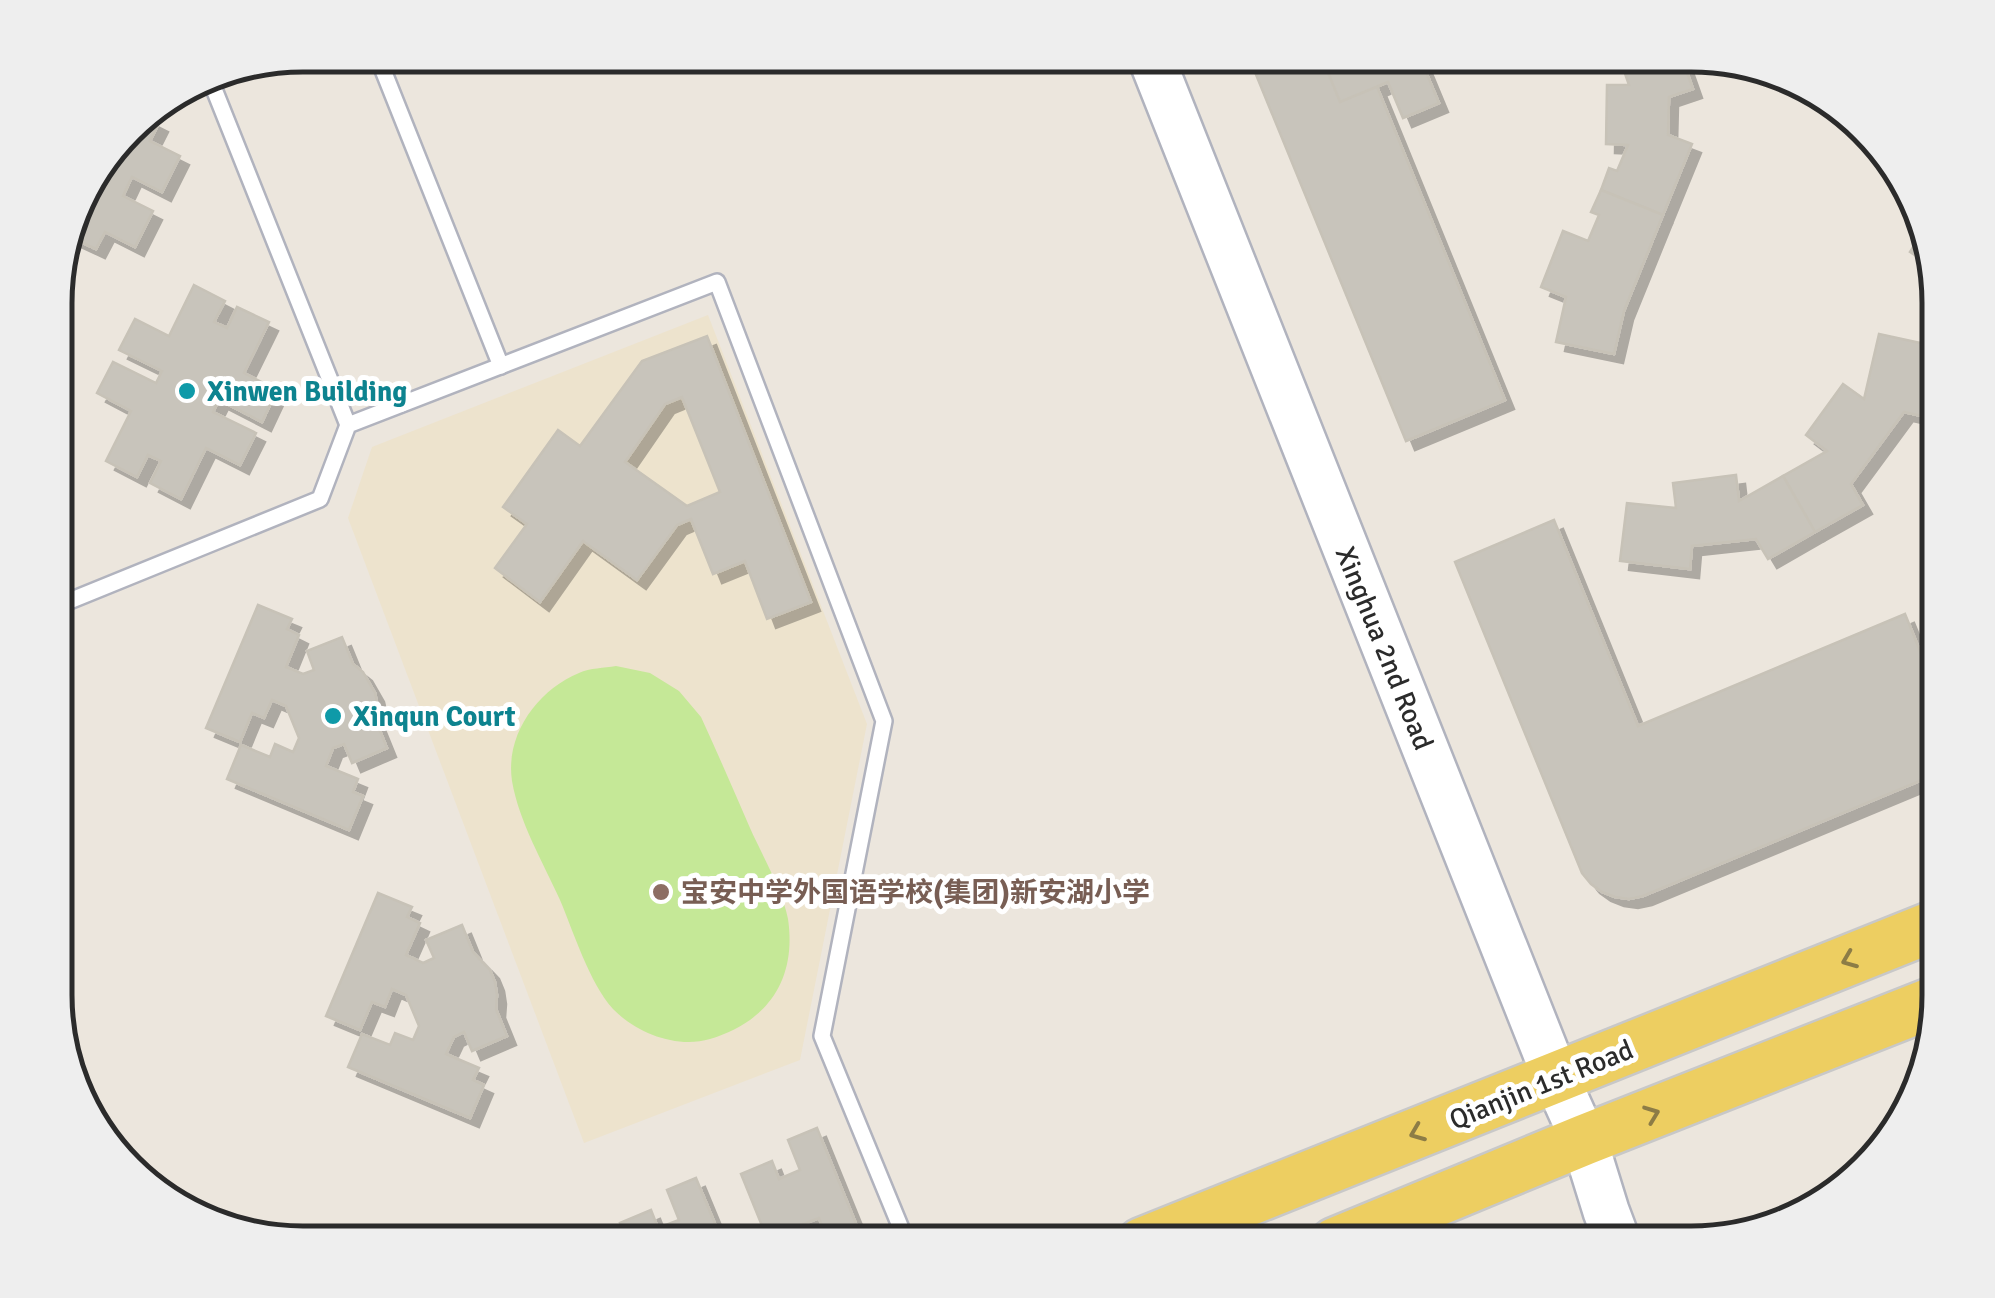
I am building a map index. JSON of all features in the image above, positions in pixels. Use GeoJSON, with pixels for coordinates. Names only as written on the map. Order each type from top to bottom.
{"type":"FeatureCollection","features":[{"type":"Feature","properties":{"kind":"main road","name":"Xinghua 2nd Road"},"geometry":{"type":"LineString","coordinates":[[1157,72],[1584,1140],[1611,1225]]}},
{"type":"Feature","properties":{"kind":"main road","name":"Qianjin 1st Road"},"geometry":{"type":"LineString","coordinates":[[1186,1225],[1922,931]]}},
{"type":"Feature","properties":{"kind":"main road"},"geometry":{"type":"LineString","coordinates":[[1378,1225],[1922,1007]]}},
{"type":"Feature","properties":{"kind":"lane"},"geometry":{"type":"LineString","coordinates":[[384,72],[501,366]]}},
{"type":"Feature","properties":{"kind":"lane"},"geometry":{"type":"LineString","coordinates":[[72,600],[320,499],[348,425],[215,91]]}},
{"type":"Feature","properties":{"kind":"lane"},"geometry":{"type":"LineString","coordinates":[[348,425],[717,282],[884,721],[822,1036],[900,1226]]}},
{"type":"Feature","properties":{"kind":"shaded area","name":"宝安中学外国语学校(集团)新安湖小学"},"geometry":{"type":"Polygon","coordinates":[[[708,315],[867,724],[800,1060],[584,1143],[348,518],[372,447],[708,315]]]}},
{"type":"Feature","properties":{"kind":"green space"},"geometry":{"type":"Polygon","coordinates":[[[616,666],[650,673],[679,691],[701,717],[777,885],[788,919],[788,961],[774,996],[748,1022],[710,1039],[684,1042],[645,1032],[622,1018],[604,998],[515,796],[511,764],[527,716],[550,690],[564,681],[588,670],[616,666]]]}},
{"type":"Feature","properties":{"kind":"building"},"geometry":{"type":"Polygon","coordinates":[[[1255,72],[1371,72],[1505,400],[1406,441],[1255,72]]]}},
{"type":"Feature","properties":{"kind":"building"},"geometry":{"type":"Polygon","coordinates":[[[1328,72],[1426,72],[1439,103],[1403,118],[1388,82],[1340,102],[1328,72]]]}},
{"type":"Feature","properties":{"kind":"building"},"geometry":{"type":"Polygon","coordinates":[[[1624,72],[1687,72],[1693,89],[1669,97],[1668,135],[1692,144],[1663,215],[1601,190],[1609,168],[1617,171],[1628,145],[1606,144],[1607,85],[1629,85],[1624,72]]]}},
{"type":"Feature","properties":{"kind":"building"},"geometry":{"type":"Polygon","coordinates":[[[158,124],[150,141],[180,156],[162,192],[132,177],[123,196],[153,211],[135,247],[105,232],[96,249],[80,242],[96,201],[120,163],[158,124]]]}},
{"type":"Feature","properties":{"kind":"building"},"geometry":{"type":"Polygon","coordinates":[[[1601,190],[1663,215],[1624,311],[1614,354],[1556,342],[1566,297],[1541,287],[1563,231],[1588,241],[1599,215],[1591,212],[1601,190]]]}},
{"type":"Feature","properties":{"kind":"building","name":"Xinwen Building"},"geometry":{"type":"Polygon","coordinates":[[[194,285],[225,301],[214,322],[227,328],[237,307],[269,322],[244,373],[277,390],[262,422],[219,400],[213,412],[256,433],[240,465],[206,448],[181,499],[150,483],[161,461],[148,455],[137,477],[106,461],[131,411],[97,393],[113,362],[156,383],[162,371],[119,350],[135,319],[169,336],[194,285]]]}},
{"type":"Feature","properties":{"kind":"building"},"geometry":{"type":"Polygon","coordinates":[[[1879,334],[1922,343],[1922,416],[1904,412],[1851,484],[1863,505],[1815,532],[1783,476],[1827,451],[1806,435],[1843,384],[1864,399],[1879,334]]]}},
{"type":"Feature","properties":{"kind":"building"},"geometry":{"type":"Polygon","coordinates":[[[707,336],[811,602],[767,619],[745,561],[713,574],[691,519],[677,525],[637,580],[583,541],[540,602],[495,568],[527,524],[503,507],[558,430],[580,446],[642,361],[707,336]],[[682,397],[665,404],[625,462],[687,506],[720,492],[682,397]]]}},
{"type":"Feature","properties":{"kind":"building"},"geometry":{"type":"Polygon","coordinates":[[[1736,475],[1739,501],[1783,476],[1815,532],[1768,559],[1756,539],[1692,546],[1690,569],[1620,561],[1627,503],[1676,508],[1673,483],[1736,475]]]}},
{"type":"Feature","properties":{"kind":"building"},"geometry":{"type":"Polygon","coordinates":[[[1554,520],[1638,726],[1905,614],[1922,656],[1922,780],[1643,896],[1629,899],[1602,892],[1582,873],[1455,562],[1554,520]]]}},
{"type":"Feature","properties":{"kind":"building","name":"Xinqun Court"},"geometry":{"type":"Polygon","coordinates":[[[258,605],[292,619],[287,629],[299,635],[286,667],[303,674],[314,670],[307,651],[342,637],[353,664],[363,672],[375,693],[376,721],[387,748],[352,763],[344,744],[333,748],[326,766],[358,779],[353,792],[363,796],[349,830],[227,779],[241,745],[270,757],[275,744],[293,752],[299,738],[286,706],[272,700],[264,718],[252,713],[240,742],[206,728],[258,605]]]}},
{"type":"Feature","properties":{"kind":"building"},"geometry":{"type":"Polygon","coordinates":[[[378,893],[412,907],[407,917],[420,923],[406,955],[423,963],[434,958],[426,940],[462,925],[473,952],[490,970],[495,982],[496,1009],[507,1036],[472,1051],[464,1032],[454,1037],[446,1054],[479,1068],[473,1080],[484,1085],[470,1118],[348,1067],[362,1034],[390,1045],[395,1033],[413,1040],[419,1026],[406,995],[392,989],[385,1007],[372,1002],[360,1030],[326,1016],[378,893]]]}},
{"type":"Feature","properties":{"kind":"building"},"geometry":{"type":"Polygon","coordinates":[[[817,1128],[857,1226],[822,1226],[819,1218],[799,1226],[762,1226],[741,1174],[772,1161],[779,1179],[800,1170],[788,1140],[817,1128]]]}},
{"type":"Feature","properties":{"kind":"building"},"geometry":{"type":"Polygon","coordinates":[[[696,1178],[716,1226],[664,1226],[679,1220],[667,1190],[696,1178]]]}},
{"type":"Feature","properties":{"kind":"building"},"geometry":{"type":"Polygon","coordinates":[[[651,1210],[657,1226],[621,1226],[620,1223],[651,1210]]]}},
{"type":"Feature","properties":{"kind":"place","name":"Xinwen Building"},"geometry":{"type":"Point","coordinates":[187,391]}},
{"type":"Feature","properties":{"kind":"place","name":"Xinqun Court"},"geometry":{"type":"Point","coordinates":[333,716]}},
{"type":"Feature","properties":{"kind":"place","name":"宝安中学外国语学校(集团)新安湖小学"},"geometry":{"type":"Point","coordinates":[661,892]}}]}
